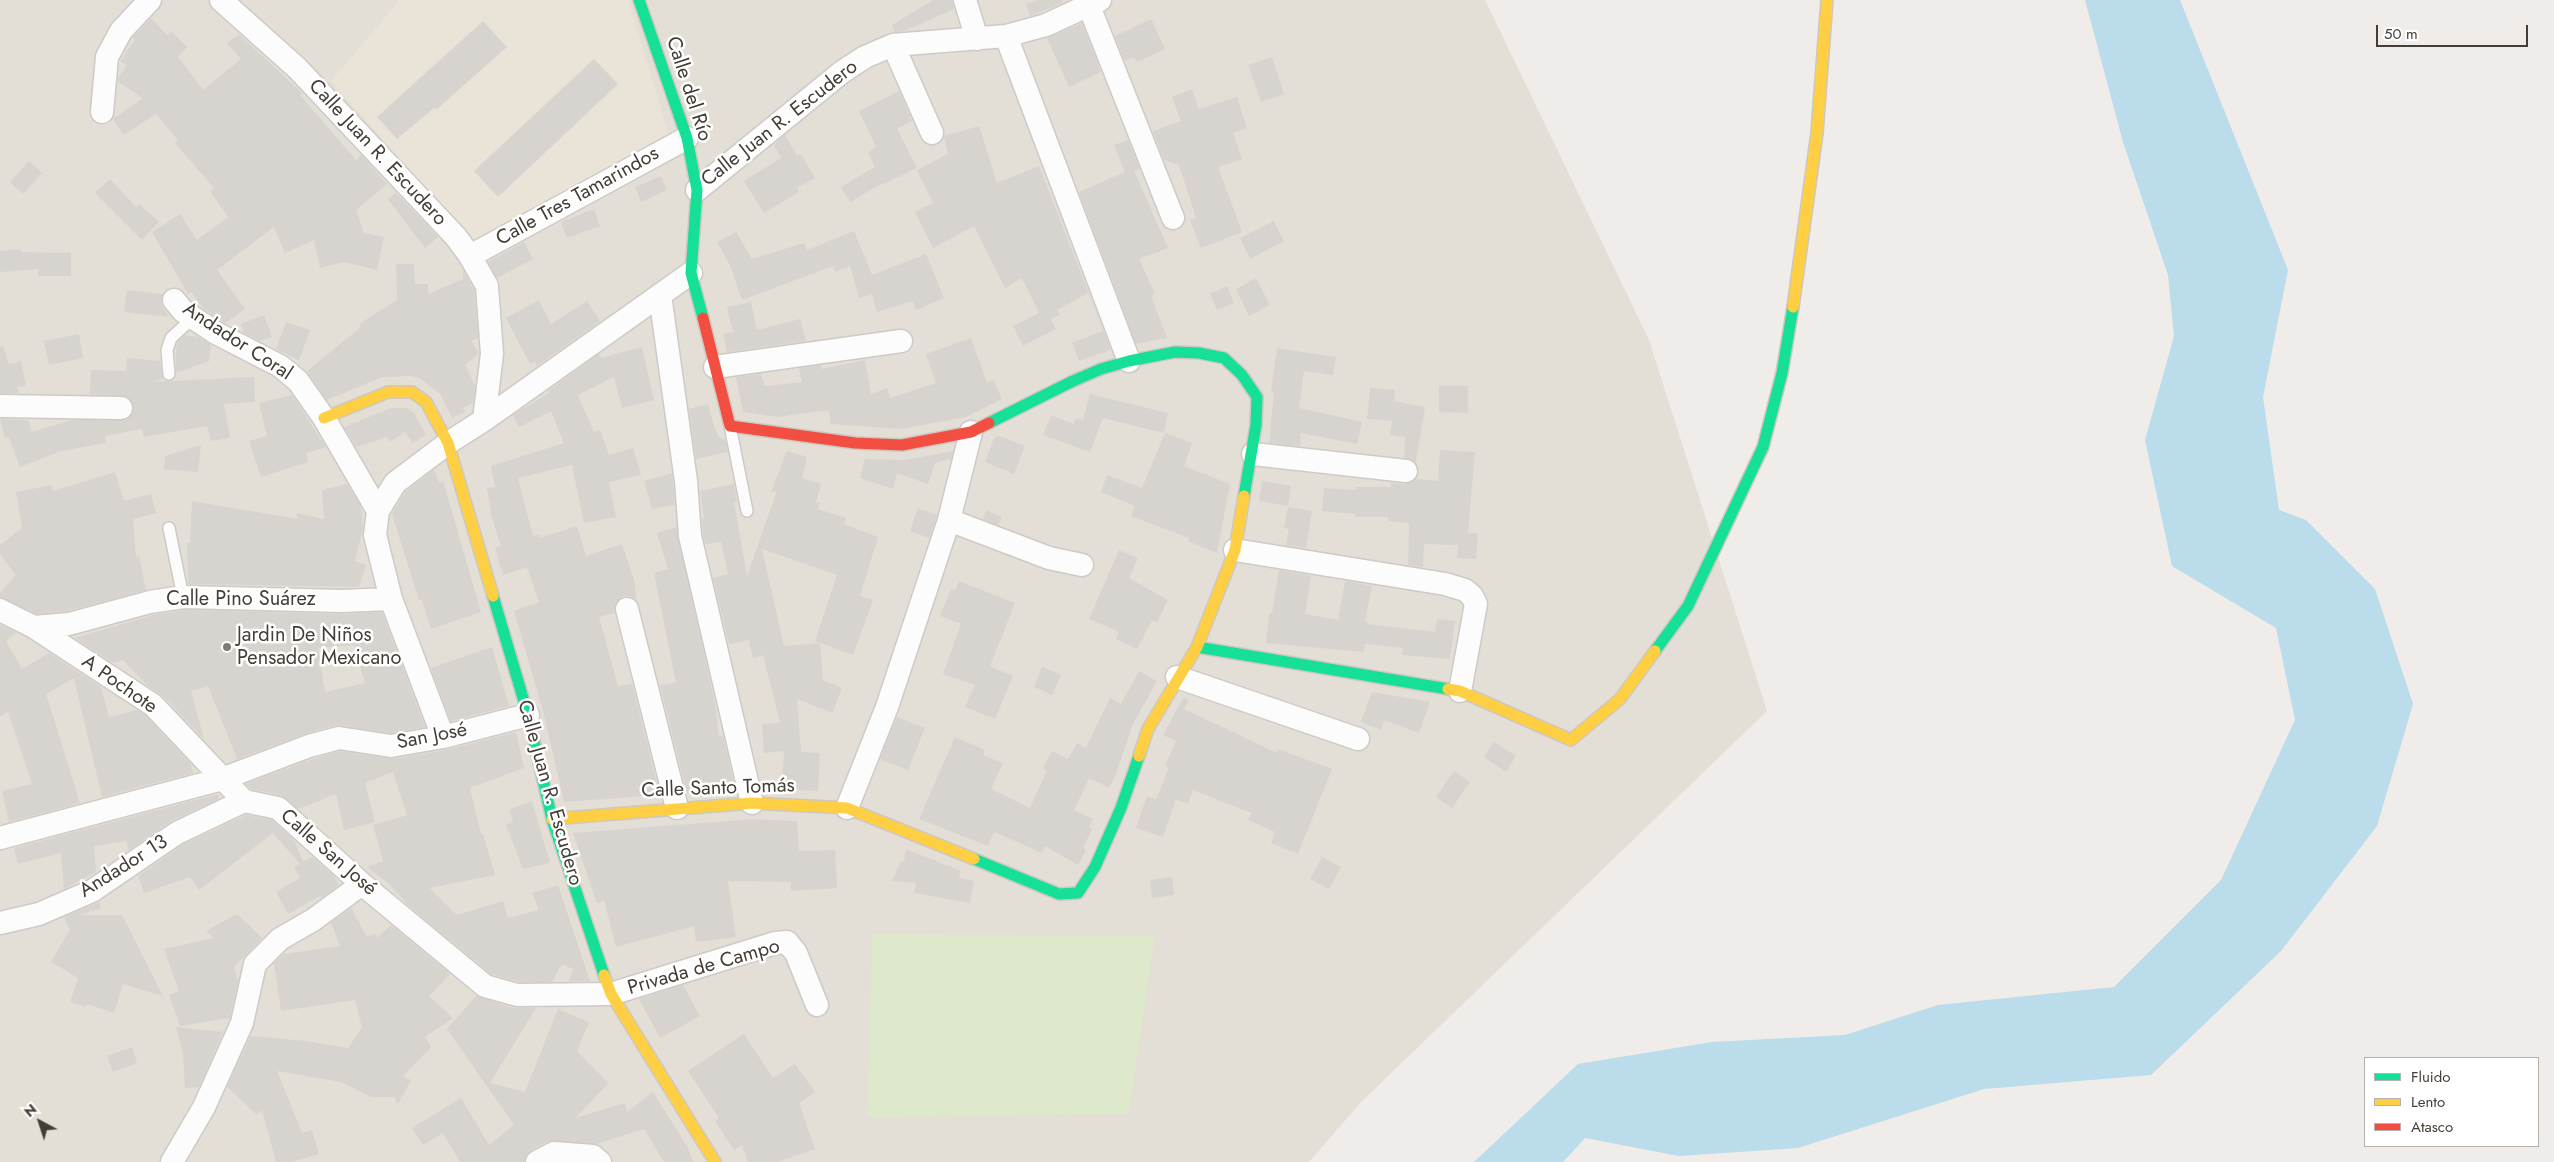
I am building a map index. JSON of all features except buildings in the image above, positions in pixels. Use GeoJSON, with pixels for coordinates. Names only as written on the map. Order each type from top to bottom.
{"type":"FeatureCollection","features":[{"type":"Feature","properties":{"kind":"street"},"geometry":{"type":"LineString","coordinates":[[102,112],[107,57],[122,31],[150,0]]}},
{"type":"Feature","properties":{"kind":"street","name":"Calle Juan R. Escudero"},"geometry":{"type":"LineString","coordinates":[[221,0],[297,68],[456,237],[470,256],[487,286],[492,354],[484,420]]}},
{"type":"Feature","properties":{"kind":"street","name":"Calle del Río"},"geometry":{"type":"LineString","coordinates":[[639,0],[687,138],[697,190]]}},
{"type":"Feature","properties":{"kind":"street"},"geometry":{"type":"LineString","coordinates":[[965,0],[977,39]]}},
{"type":"Feature","properties":{"kind":"street"},"geometry":{"type":"LineString","coordinates":[[1197,647],[1460,691],[1571,740],[1620,699],[1688,606],[1763,447],[1782,373],[1803,247],[1817,133],[1827,0]]}},
{"type":"Feature","properties":{"kind":"street"},"geometry":{"type":"LineString","coordinates":[[1094,3],[1173,218]]}},
{"type":"Feature","properties":{"kind":"street","name":"Calle Juan R. Escudero"},"geometry":{"type":"LineString","coordinates":[[730,426],[691,273],[697,190],[842,72],[865,57],[893,45],[1006,36],[1046,25],[1094,3]]}},
{"type":"Feature","properties":{"kind":"street"},"geometry":{"type":"LineString","coordinates":[[1006,36],[1129,361]]}},
{"type":"Feature","properties":{"kind":"street"},"geometry":{"type":"LineString","coordinates":[[893,45],[932,133]]}},
{"type":"Feature","properties":{"kind":"street","name":"Calle Tres Tamarindos"},"geometry":{"type":"LineString","coordinates":[[470,256],[687,138]]}},
{"type":"Feature","properties":{"kind":"street"},"geometry":{"type":"LineString","coordinates":[[443,737],[391,599],[375,535],[378,511],[395,483],[448,442],[484,420],[691,273]]}},
{"type":"Feature","properties":{"kind":"street"},"geometry":{"type":"LineString","coordinates":[[660,294],[686,481],[690,536],[752,803]]}},
{"type":"Feature","properties":{"kind":"street","name":"Andador Coral"},"geometry":{"type":"LineString","coordinates":[[174,300],[183,311],[216,333],[280,366],[298,381],[324,418],[378,511]]}},
{"type":"Feature","properties":{"kind":"street"},"geometry":{"type":"LineString","coordinates":[[715,367],[901,341]]}},
{"type":"Feature","properties":{"kind":"street"},"geometry":{"type":"LineString","coordinates":[[730,426],[855,443],[902,445],[971,432],[1073,381],[1129,361],[1175,352],[1199,353],[1224,358],[1242,375],[1257,397],[1253,454],[1235,550],[1197,647],[1177,677],[1358,739]]}},
{"type":"Feature","properties":{"kind":"street","name":"Calle Juan R. Escudero"},"geometry":{"type":"LineString","coordinates":[[324,418],[388,392],[412,392],[426,402],[448,442],[528,714],[552,819],[611,994],[715,1162]]}},
{"type":"Feature","properties":{"kind":"street"},"geometry":{"type":"LineString","coordinates":[[0,406],[120,408]]}},
{"type":"Feature","properties":{"kind":"street"},"geometry":{"type":"LineString","coordinates":[[847,808],[887,707],[949,520],[971,432]]}},
{"type":"Feature","properties":{"kind":"street"},"geometry":{"type":"LineString","coordinates":[[1253,454],[1406,470]]}},
{"type":"Feature","properties":{"kind":"street"},"geometry":{"type":"LineString","coordinates":[[949,520],[1049,558],[1082,565]]}},
{"type":"Feature","properties":{"kind":"street"},"geometry":{"type":"LineString","coordinates":[[1235,550],[1445,584],[1465,590],[1472,596],[1476,604],[1460,691]]}},
{"type":"Feature","properties":{"kind":"street","name":"Calle Pino Suárez"},"geometry":{"type":"LineString","coordinates":[[34,628],[69,624],[150,602],[183,597],[342,601],[391,599]]}},
{"type":"Feature","properties":{"kind":"street"},"geometry":{"type":"LineString","coordinates":[[627,609],[677,808]]}},
{"type":"Feature","properties":{"kind":"street","name":"A Pochote"},"geometry":{"type":"LineString","coordinates":[[2,612],[34,628],[153,705],[222,779]]}},
{"type":"Feature","properties":{"kind":"street","name":"Calle Santo Tomás"},"geometry":{"type":"LineString","coordinates":[[552,819],[752,803],[847,808],[1058,894],[1078,893],[1095,867],[1121,808],[1148,729],[1177,677]]}},
{"type":"Feature","properties":{"kind":"street","name":"San José"},"geometry":{"type":"LineString","coordinates":[[222,779],[309,746],[339,738],[391,746],[443,737],[528,714]]}},
{"type":"Feature","properties":{"kind":"street"},"geometry":{"type":"LineString","coordinates":[[0,838],[222,779],[244,801]]}},
{"type":"Feature","properties":{"kind":"street","name":"Calle San José"},"geometry":{"type":"LineString","coordinates":[[244,801],[278,808],[362,884],[485,986],[517,996],[611,994]]}},
{"type":"Feature","properties":{"kind":"street","name":"Andador 13"},"geometry":{"type":"LineString","coordinates":[[0,923],[39,914],[92,891],[177,833],[244,801]]}},
{"type":"Feature","properties":{"kind":"street"},"geometry":{"type":"LineString","coordinates":[[172,1162],[204,1106],[242,1023],[255,964],[280,938],[313,920],[362,884]]}},
{"type":"Feature","properties":{"kind":"street","name":"Privada de Campo"},"geometry":{"type":"LineString","coordinates":[[611,994],[775,943],[787,942],[796,953],[817,1005]]}},
{"type":"Feature","properties":{"kind":"street"},"geometry":{"type":"LineString","coordinates":[[537,1162],[554,1154],[593,1156],[600,1162]]}},
{"type":"Feature","properties":{"kind":"lane"},"geometry":{"type":"LineString","coordinates":[[169,374],[167,350],[171,338],[194,317]]}},
{"type":"Feature","properties":{"kind":"lane"},"geometry":{"type":"LineString","coordinates":[[730,426],[747,511]]}},
{"type":"Feature","properties":{"kind":"lane"},"geometry":{"type":"LineString","coordinates":[[169,528],[183,597]]}},
{"type":"Feature","properties":{"kind":"shaded area"},"geometry":{"type":"Polygon","coordinates":[[[0,0],[1485,0],[1649,340],[1767,711],[1361,1102],[1309,1162],[0,1162],[0,0]]]}},
{"type":"Feature","properties":{"kind":"shaded area"},"geometry":{"type":"Polygon","coordinates":[[[399,0],[628,0],[670,139],[475,245],[331,81],[399,0]]]}},
{"type":"Feature","properties":{"kind":"green space"},"geometry":{"type":"Polygon","coordinates":[[[872,934],[1155,936],[1129,1114],[867,1118],[872,934]]]}},
{"type":"Feature","properties":{"kind":"water"},"geometry":{"type":"Polygon","coordinates":[[[2085,0],[2180,0],[2288,270],[2263,397],[2279,510],[2306,520],[2375,589],[2413,704],[2377,826],[2281,951],[2151,1075],[1984,1089],[1798,1148],[1679,1156],[1585,1138],[1563,1162],[1474,1162],[1578,1064],[1712,1042],[1845,1035],[1938,1005],[2114,987],[2221,880],[2295,720],[2276,628],[2172,566],[2145,440],[2174,336],[2168,275],[2123,142],[2085,0]]]}},
{"type":"Feature","properties":{"kind":"traffic: fast"},"geometry":{"type":"LineString","coordinates":[[639,0],[687,138],[697,190],[691,273],[703,318]]}},
{"type":"Feature","properties":{"kind":"traffic: fast"},"geometry":{"type":"LineString","coordinates":[[1655,651],[1688,606],[1763,447],[1782,373],[1793,307]]}},
{"type":"Feature","properties":{"kind":"traffic: fast"},"geometry":{"type":"LineString","coordinates":[[989,423],[1073,381],[1101,369],[1129,361],[1175,352],[1199,353],[1224,358],[1242,375],[1257,397],[1256,425],[1244,496]]}},
{"type":"Feature","properties":{"kind":"traffic: fast"},"geometry":{"type":"LineString","coordinates":[[493,596],[528,715],[552,819],[604,975]]}},
{"type":"Feature","properties":{"kind":"traffic: fast"},"geometry":{"type":"LineString","coordinates":[[1197,647],[1448,689]]}},
{"type":"Feature","properties":{"kind":"traffic: fast"},"geometry":{"type":"LineString","coordinates":[[974,859],[1059,894],[1078,893],[1095,867],[1121,808],[1139,756]]}},
{"type":"Feature","properties":{"kind":"traffic: slow"},"geometry":{"type":"LineString","coordinates":[[1793,307],[1817,133],[1827,0]]}},
{"type":"Feature","properties":{"kind":"traffic: slow"},"geometry":{"type":"LineString","coordinates":[[324,418],[388,392],[412,392],[426,402],[448,443],[493,596]]}},
{"type":"Feature","properties":{"kind":"traffic: slow"},"geometry":{"type":"LineString","coordinates":[[1139,756],[1148,729],[1197,647],[1235,550],[1244,496]]}},
{"type":"Feature","properties":{"kind":"traffic: slow"},"geometry":{"type":"LineString","coordinates":[[1448,689],[1460,691],[1571,740],[1620,699],[1655,651]]}},
{"type":"Feature","properties":{"kind":"traffic: slow"},"geometry":{"type":"LineString","coordinates":[[552,819],[752,803],[847,808],[974,859]]}},
{"type":"Feature","properties":{"kind":"traffic: slow"},"geometry":{"type":"LineString","coordinates":[[604,975],[611,994],[715,1162]]}},
{"type":"Feature","properties":{"kind":"traffic: jam"},"geometry":{"type":"LineString","coordinates":[[703,318],[730,426],[855,443],[902,445],[971,432],[989,423]]}},
{"type":"Feature","properties":{"kind":"place","name":"Jardin De Niños Pensador Mexicano"},"geometry":{"type":"Point","coordinates":[227,647]}}]}
